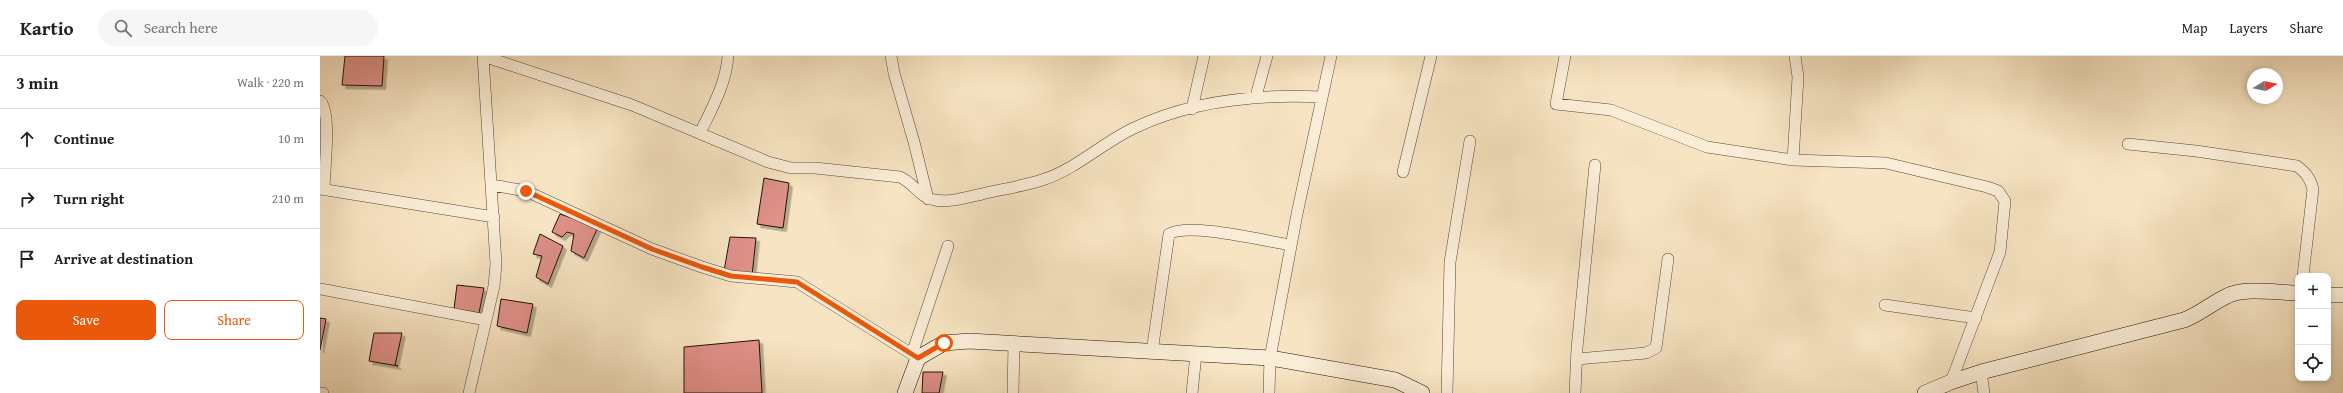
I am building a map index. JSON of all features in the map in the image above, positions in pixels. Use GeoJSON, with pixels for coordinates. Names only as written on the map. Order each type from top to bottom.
{"type":"FeatureCollection","features":[{"type":"Feature","properties":{"kind":"street"},"geometry":{"type":"LineString","coordinates":[[469,393],[495,279],[494,218],[483,56],[632,105],[768,162],[791,168],[815,168],[900,177],[908,181],[928,199],[953,200],[1045,179],[1134,128],[1192,109],[1256,96],[1284,95],[1321,97]]}},
{"type":"Feature","properties":{"kind":"street"},"geometry":{"type":"LineString","coordinates":[[700,133],[722,88],[727,69],[728,56]]}},
{"type":"Feature","properties":{"kind":"street"},"geometry":{"type":"LineString","coordinates":[[891,56],[928,199]]}},
{"type":"Feature","properties":{"kind":"street"},"geometry":{"type":"LineString","coordinates":[[1192,109],[1204,56]]}},
{"type":"Feature","properties":{"kind":"street"},"geometry":{"type":"LineString","coordinates":[[1256,96],[1267,56]]}},
{"type":"Feature","properties":{"kind":"street"},"geometry":{"type":"LineString","coordinates":[[1269,393],[1270,358],[1291,245],[1321,97],[1331,56]]}},
{"type":"Feature","properties":{"kind":"street"},"geometry":{"type":"LineString","coordinates":[[1403,172],[1431,56]]}},
{"type":"Feature","properties":{"kind":"street"},"geometry":{"type":"LineString","coordinates":[[1565,56],[1556,104],[1611,110],[1707,147],[1794,160],[1886,163],[1959,179],[1998,191],[2005,201],[2000,252],[1951,382]]}},
{"type":"Feature","properties":{"kind":"street"},"geometry":{"type":"LineString","coordinates":[[1794,160],[1798,77],[1796,56]]}},
{"type":"Feature","properties":{"kind":"street"},"geometry":{"type":"LineString","coordinates":[[320,101],[325,108],[326,123],[322,190],[494,218]]}},
{"type":"Feature","properties":{"kind":"street"},"geometry":{"type":"LineString","coordinates":[[1447,393],[1450,262],[1470,141]]}},
{"type":"Feature","properties":{"kind":"street"},"geometry":{"type":"LineString","coordinates":[[2128,144],[2196,151],[2297,166],[2305,172],[2311,180],[2313,189],[2303,273]]}},
{"type":"Feature","properties":{"kind":"street"},"geometry":{"type":"LineString","coordinates":[[1575,393],[1595,165]]}},
{"type":"Feature","properties":{"kind":"street"},"geometry":{"type":"LineString","coordinates":[[492,185],[526,191],[652,249],[702,267],[731,276],[797,282],[915,356]]}},
{"type":"Feature","properties":{"kind":"street"},"geometry":{"type":"LineString","coordinates":[[1152,352],[1169,234],[1175,230],[1196,230],[1291,245]]}},
{"type":"Feature","properties":{"kind":"street"},"geometry":{"type":"LineString","coordinates":[[904,393],[948,246]]}},
{"type":"Feature","properties":{"kind":"street"},"geometry":{"type":"LineString","coordinates":[[1577,359],[1646,354],[1656,348],[1668,259]]}},
{"type":"Feature","properties":{"kind":"street"},"geometry":{"type":"LineString","coordinates":[[320,289],[486,320]]}},
{"type":"Feature","properties":{"kind":"street"},"geometry":{"type":"LineString","coordinates":[[1925,393],[1981,372],[2184,320],[2208,309],[2228,295],[2253,292],[2295,294]]}},
{"type":"Feature","properties":{"kind":"street"},"geometry":{"type":"LineString","coordinates":[[2331,295],[2343,295]]}},
{"type":"Feature","properties":{"kind":"street"},"geometry":{"type":"LineString","coordinates":[[1885,305],[1976,318]]}},
{"type":"Feature","properties":{"kind":"street"},"geometry":{"type":"LineString","coordinates":[[915,356],[944,343],[969,341],[1270,358],[1395,380],[1422,393]]}},
{"type":"Feature","properties":{"kind":"street"},"geometry":{"type":"LineString","coordinates":[[1013,393],[1014,344]]}},
{"type":"Feature","properties":{"kind":"street"},"geometry":{"type":"LineString","coordinates":[[1192,393],[1196,354]]}},
{"type":"Feature","properties":{"kind":"street"},"geometry":{"type":"LineString","coordinates":[[1981,372],[1984,393]]}},
{"type":"Feature","properties":{"kind":"building"},"geometry":{"type":"Polygon","coordinates":[[[345,56],[384,56],[382,86],[342,85],[345,56]]]}},
{"type":"Feature","properties":{"kind":"building"},"geometry":{"type":"Polygon","coordinates":[[[764,178],[789,183],[783,228],[757,224],[764,178]]]}},
{"type":"Feature","properties":{"kind":"building"},"geometry":{"type":"Polygon","coordinates":[[[560,214],[598,227],[584,258],[571,251],[574,234],[567,232],[562,237],[552,232],[560,214]]]}},
{"type":"Feature","properties":{"kind":"building"},"geometry":{"type":"Polygon","coordinates":[[[540,234],[563,246],[548,284],[536,277],[542,256],[533,254],[540,234]]]}},
{"type":"Feature","properties":{"kind":"building"},"geometry":{"type":"Polygon","coordinates":[[[730,237],[756,238],[752,276],[724,271],[730,237]]]}},
{"type":"Feature","properties":{"kind":"building"},"geometry":{"type":"Polygon","coordinates":[[[457,285],[484,288],[479,313],[454,309],[457,285]]]}},
{"type":"Feature","properties":{"kind":"building"},"geometry":{"type":"Polygon","coordinates":[[[501,299],[533,304],[527,333],[497,326],[501,299]]]}},
{"type":"Feature","properties":{"kind":"building"},"geometry":{"type":"Polygon","coordinates":[[[320,318],[326,319],[320,350],[320,318]]]}},
{"type":"Feature","properties":{"kind":"building"},"geometry":{"type":"Polygon","coordinates":[[[374,333],[402,333],[395,365],[398,366],[369,361],[374,333]]]}},
{"type":"Feature","properties":{"kind":"building"},"geometry":{"type":"Polygon","coordinates":[[[759,340],[762,393],[684,393],[684,347],[759,340]]]}},
{"type":"Feature","properties":{"kind":"building"},"geometry":{"type":"Polygon","coordinates":[[[923,372],[943,372],[939,393],[922,393],[923,372]]]}},
{"type":"Feature","properties":{"kind":"route"},"geometry":{"type":"LineString","coordinates":[[526,191],[544,201],[617,231],[652,249],[702,267],[731,276],[770,281],[797,282],[918,358],[944,343]]}}]}
